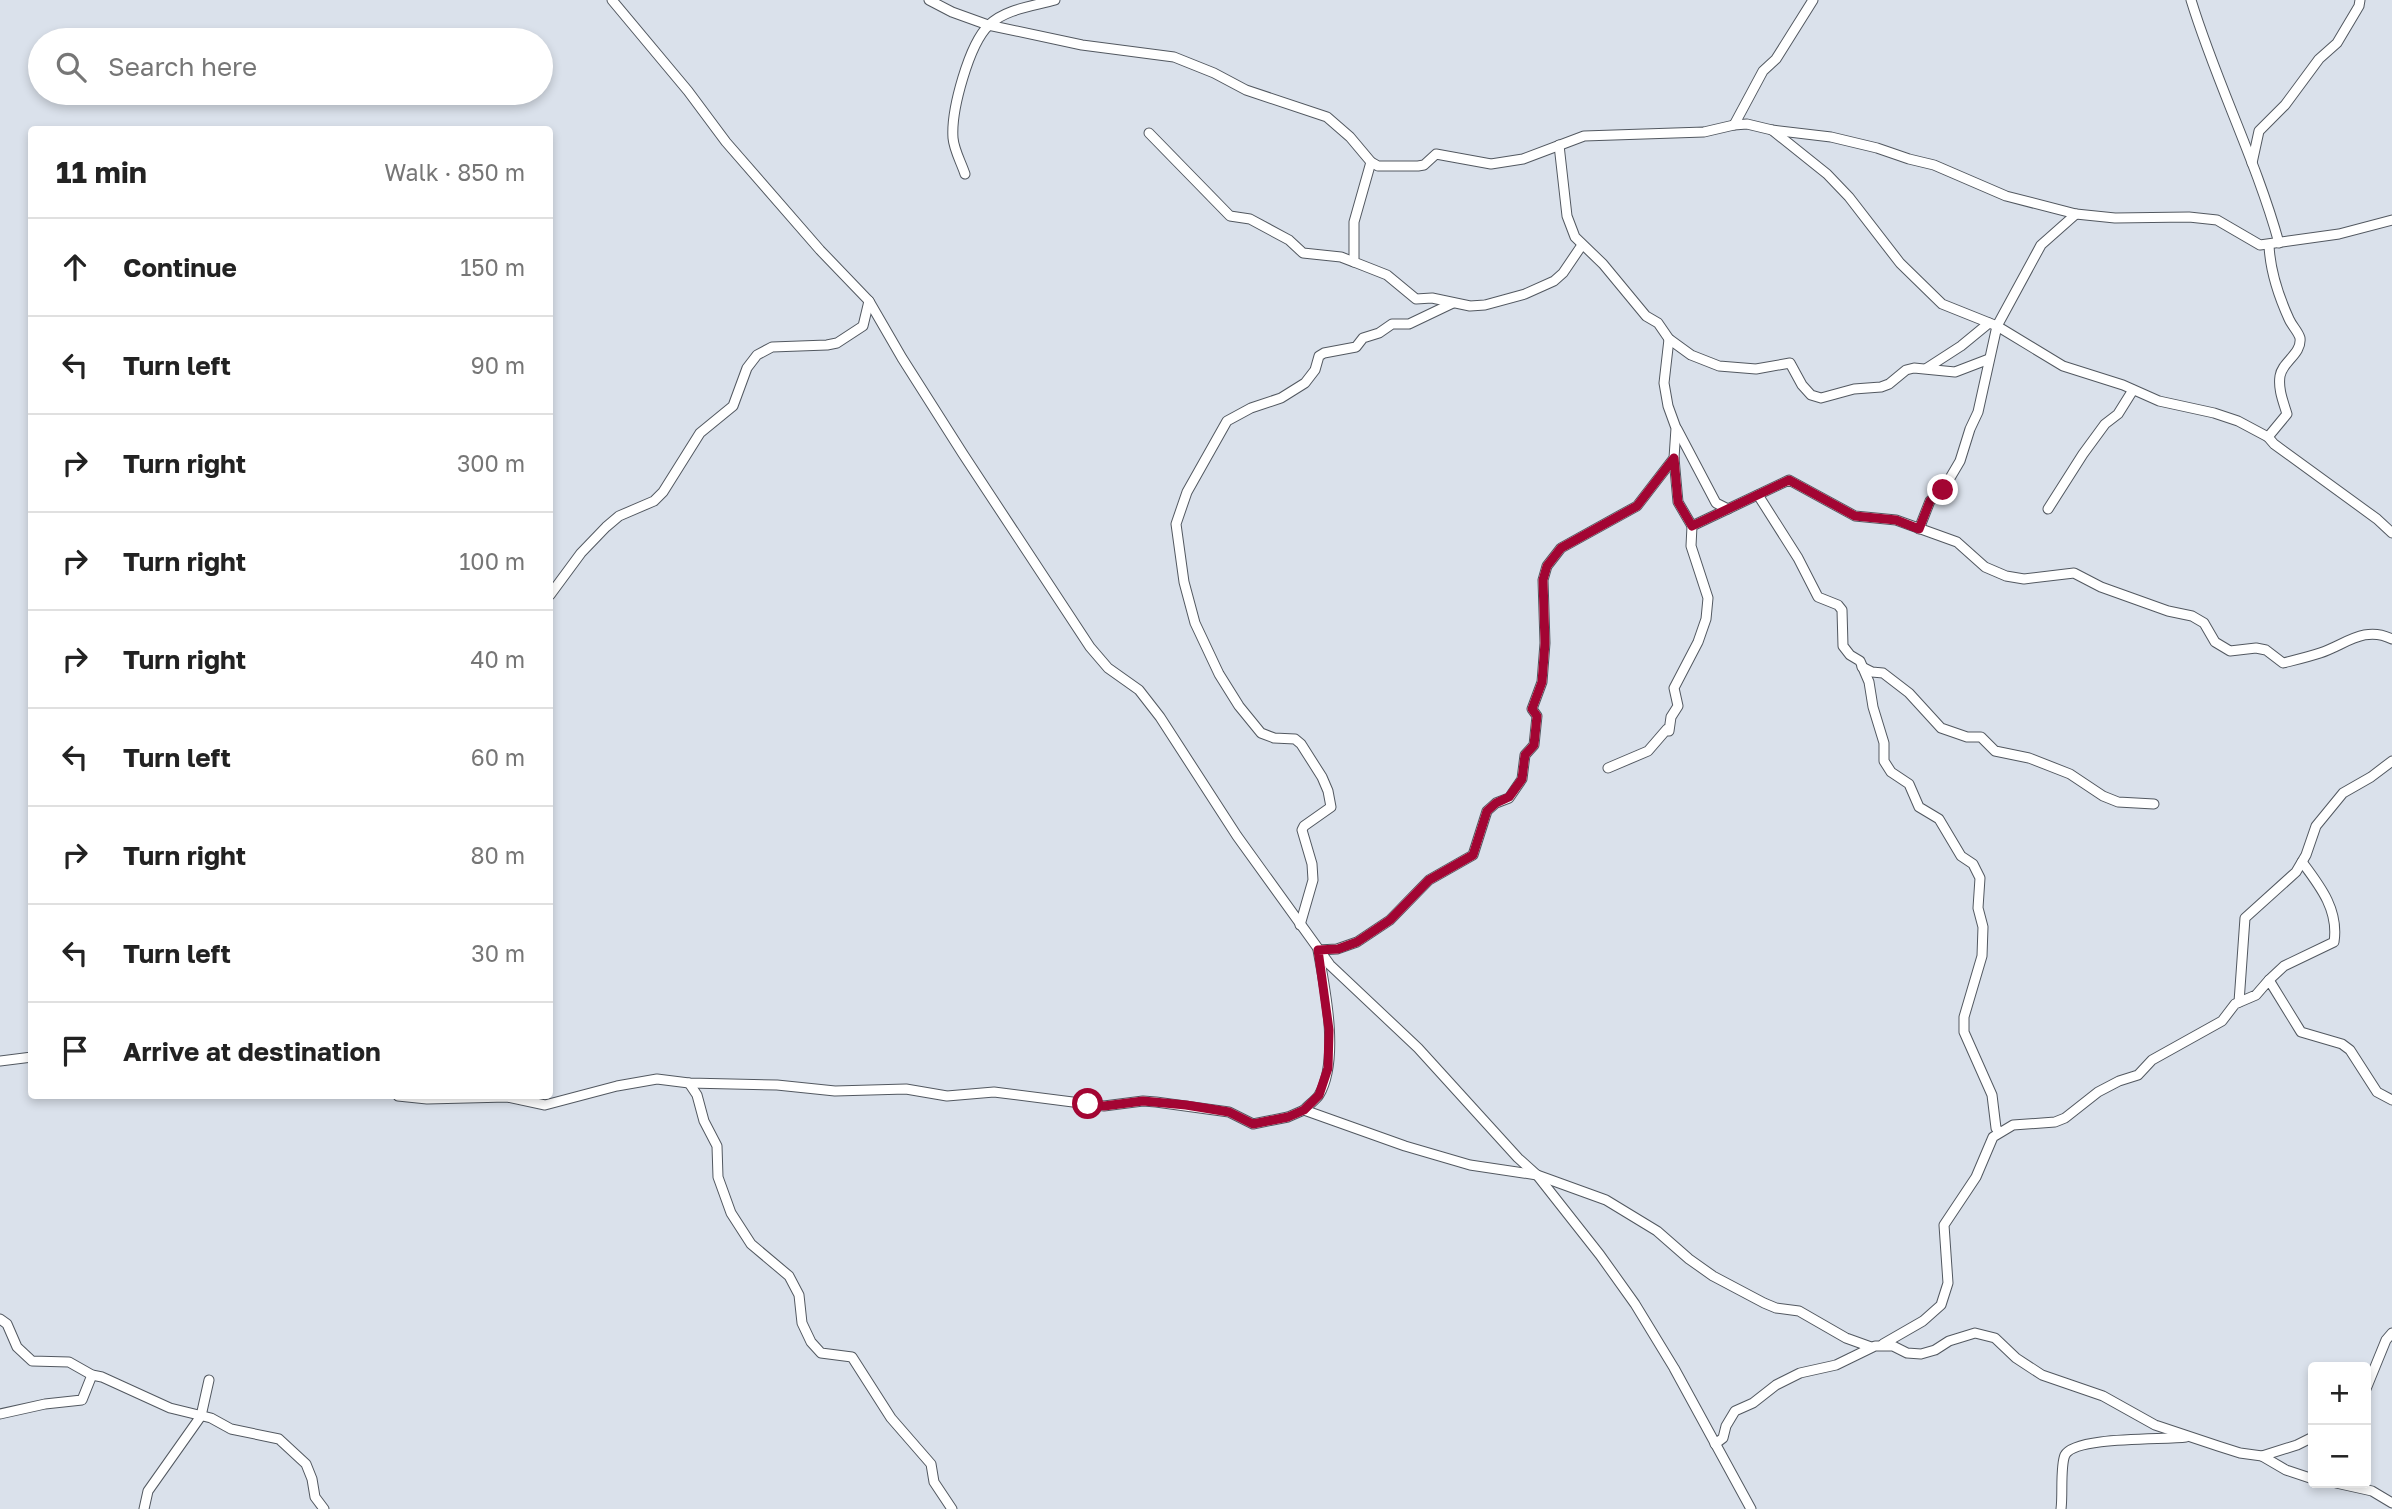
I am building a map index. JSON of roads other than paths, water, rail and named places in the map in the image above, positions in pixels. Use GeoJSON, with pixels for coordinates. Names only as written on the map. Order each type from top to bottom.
{"type":"FeatureCollection","features":[{"type":"Feature","properties":{"kind":"street"},"geometry":{"type":"LineString","coordinates":[[612,0],[688,91],[726,142],[820,250],[869,301],[969,464],[1082,636],[1101,660],[1139,690],[1160,717],[1237,836],[1318,950],[1357,992],[1418,1048],[1518,1158],[1537,1175],[1600,1255],[1635,1304],[1674,1368],[1751,1509]]}},
{"type":"Feature","properties":{"kind":"street"},"geometry":{"type":"LineString","coordinates":[[929,0],[988,25],[1082,45],[1161,54],[1185,61],[1246,90],[1327,117],[1350,137],[1371,162],[1386,167],[1418,166],[1436,154],[1491,164],[1523,159],[1584,136],[1704,132],[1747,124],[1772,131],[1814,134],[1877,148],[1934,164],[2006,196],[2076,214],[2115,218],[2189,217],[2217,220],[2260,245],[2339,234],[2392,220]]}},
{"type":"Feature","properties":{"kind":"street"},"geometry":{"type":"LineString","coordinates":[[965,174],[953,142],[956,108],[970,56],[988,25],[1014,11],[1055,0]]}},
{"type":"Feature","properties":{"kind":"street"},"geometry":{"type":"LineString","coordinates":[[1734,125],[1762,71],[1776,59],[1813,0]]}},
{"type":"Feature","properties":{"kind":"street"},"geometry":{"type":"LineString","coordinates":[[2191,0],[2222,92],[2252,163],[2279,243]]}},
{"type":"Feature","properties":{"kind":"street"},"geometry":{"type":"LineString","coordinates":[[2252,163],[2259,131],[2285,105],[2319,59],[2337,43],[2360,0]]}},
{"type":"Feature","properties":{"kind":"street"},"geometry":{"type":"LineString","coordinates":[[1772,131],[1827,174],[1860,211],[1897,260],[1932,296],[1952,310],[1993,325],[2063,366],[2159,401],[2221,415],[2246,425],[2268,437],[2392,533]]}},
{"type":"Feature","properties":{"kind":"street"},"geometry":{"type":"LineString","coordinates":[[1149,133],[1230,216],[1250,219],[1289,240],[1303,253],[1341,257],[1387,275],[1416,299],[1432,298],[1470,306],[1485,305],[1525,294],[1545,286],[1563,273],[1582,245]]}},
{"type":"Feature","properties":{"kind":"street"},"geometry":{"type":"LineString","coordinates":[[1559,145],[1567,216],[1575,236],[1646,316],[1658,323],[1669,339],[1691,355],[1719,366],[1756,369],[1790,363],[1802,385],[1811,395],[1821,398],[1854,389],[1881,387],[1906,370],[1927,368],[1961,372],[1989,359]]}},
{"type":"Feature","properties":{"kind":"street"},"geometry":{"type":"LineString","coordinates":[[1353,262],[1353,222],[1371,162]]}},
{"type":"Feature","properties":{"kind":"street"},"geometry":{"type":"LineString","coordinates":[[1919,529],[1930,501],[1943,490],[1961,461],[1970,429],[1979,412],[1993,325],[2041,245],[2076,214]]}},
{"type":"Feature","properties":{"kind":"street"},"geometry":{"type":"LineString","coordinates":[[2268,437],[2287,414],[2280,388],[2280,373],[2300,344],[2284,306],[2269,258],[2269,245]]}},
{"type":"Feature","properties":{"kind":"street"},"geometry":{"type":"LineString","coordinates":[[553,591],[581,553],[606,527],[619,516],[654,501],[663,492],[700,433],[733,406],[747,368],[757,355],[772,347],[827,345],[844,339],[863,326],[869,301]]}},
{"type":"Feature","properties":{"kind":"street"},"geometry":{"type":"LineString","coordinates":[[1300,925],[1313,880],[1312,864],[1302,830],[1331,807],[1328,791],[1301,744],[1295,739],[1274,738],[1261,733],[1224,682],[1195,623],[1184,582],[1176,524],[1187,492],[1227,421],[1251,408],[1281,398],[1305,383],[1315,370],[1319,356],[1324,353],[1356,347],[1363,338],[1379,333],[1392,324],[1409,324],[1453,303]]}},
{"type":"Feature","properties":{"kind":"street"},"geometry":{"type":"LineString","coordinates":[[1927,368],[1993,325]]}},
{"type":"Feature","properties":{"kind":"street"},"geometry":{"type":"LineString","coordinates":[[1669,339],[1664,383],[1668,406],[1676,428],[1716,503],[1728,509]]}},
{"type":"Feature","properties":{"kind":"street"},"geometry":{"type":"LineString","coordinates":[[2048,509],[2083,454],[2105,424],[2118,414],[2133,390]]}},
{"type":"Feature","properties":{"kind":"street"},"geometry":{"type":"LineString","coordinates":[[1608,768],[1648,751],[1667,729],[1669,731],[1671,717],[1678,706],[1674,688],[1698,642],[1706,619],[1708,598],[1691,546],[1692,526],[1678,502],[1674,458],[1676,428]]}},
{"type":"Feature","properties":{"kind":"street"},"geometry":{"type":"LineString","coordinates":[[1318,950],[1338,949],[1357,942],[1390,920],[1429,880],[1473,855],[1487,811],[1509,797],[1518,786],[1522,779],[1525,755],[1534,745],[1537,716],[1532,709],[1542,682],[1545,643],[1543,580],[1547,566],[1561,548],[1637,506],[1674,458]]}},
{"type":"Feature","properties":{"kind":"street"},"geometry":{"type":"LineString","coordinates":[[1692,526],[1789,480],[1855,516],[1896,520],[1957,542],[1985,567],[2006,576],[2024,579],[2074,573],[2101,587],[2168,611],[2192,616],[2204,622],[2215,642],[2230,651],[2256,648],[2266,650],[2283,663],[2322,653],[2360,635],[2385,636],[2392,639]]}},
{"type":"Feature","properties":{"kind":"street"},"geometry":{"type":"LineString","coordinates":[[1758,495],[1798,558],[1818,597],[1839,605],[1842,610],[1843,646],[1850,655],[1860,661],[1872,691],[1887,766],[1895,776],[1909,784],[1919,807],[1938,819],[1961,856],[1973,864],[1980,878],[1978,908],[1983,926],[1982,956],[1964,1017],[1964,1032],[1992,1095],[1999,1132]]}},
{"type":"Feature","properties":{"kind":"street"},"geometry":{"type":"LineString","coordinates":[[1862,667],[1883,673],[1922,705],[1941,728],[1967,737],[1981,737],[1996,751],[2029,758],[2070,774],[2118,802],[2154,804]]}},
{"type":"Feature","properties":{"kind":"street"},"geometry":{"type":"LineString","coordinates":[[2239,1002],[2245,918],[2296,872],[2316,826],[2343,793],[2392,761]]}},
{"type":"Feature","properties":{"kind":"street"},"geometry":{"type":"LineString","coordinates":[[1715,1444],[1723,1438],[1726,1426],[1735,1411],[1762,1398],[1776,1385],[1800,1373],[1836,1365],[1871,1347],[1883,1344],[1923,1321],[1941,1305],[1948,1283],[1944,1225],[1969,1188],[1993,1137],[1999,1132],[2013,1125],[2055,1122],[2065,1118],[2098,1092],[2138,1075],[2152,1060],[2222,1021],[2239,1002],[2256,995],[2284,966],[2334,942],[2336,928],[2326,893],[2302,862]]}},
{"type":"Feature","properties":{"kind":"street"},"geometry":{"type":"LineString","coordinates":[[516,1099],[545,1105],[657,1079],[835,1091],[906,1088],[947,1096],[994,1092],[1104,1106],[1156,1101],[1229,1112],[1253,1124],[1288,1117],[1304,1110],[1319,1095],[1328,1068],[1329,1030],[1318,950]]}},
{"type":"Feature","properties":{"kind":"street"},"geometry":{"type":"LineString","coordinates":[[2269,980],[2301,1032],[2342,1044],[2350,1050],[2377,1092],[2392,1100]]}},
{"type":"Feature","properties":{"kind":"street"},"geometry":{"type":"LineString","coordinates":[[0,1061],[28,1057]]}},
{"type":"Feature","properties":{"kind":"street"},"geometry":{"type":"LineString","coordinates":[[689,1083],[697,1095],[704,1121],[717,1146],[718,1177],[731,1213],[751,1244],[789,1276],[799,1295],[802,1323],[811,1342],[821,1353],[852,1357],[891,1418],[931,1464],[934,1482],[952,1509]]}},
{"type":"Feature","properties":{"kind":"street"},"geometry":{"type":"LineString","coordinates":[[1304,1110],[1405,1146],[1470,1165],[1537,1175],[1606,1200],[1657,1231],[1713,1276],[1764,1303],[1776,1308],[1799,1311],[1846,1338],[1871,1347]]}},
{"type":"Feature","properties":{"kind":"street"},"geometry":{"type":"LineString","coordinates":[[0,1319],[7,1324],[17,1347],[33,1361],[69,1362],[170,1408],[211,1418],[231,1429],[279,1439],[306,1464],[315,1497],[324,1509]]}},
{"type":"Feature","properties":{"kind":"street"},"geometry":{"type":"LineString","coordinates":[[2371,1377],[2386,1340],[2392,1333]]}},
{"type":"Feature","properties":{"kind":"street"},"geometry":{"type":"LineString","coordinates":[[1883,1344],[1907,1353],[1922,1354],[1965,1335],[1985,1334],[2005,1346],[2033,1371],[2115,1401],[2155,1425],[2240,1453],[2262,1456],[2286,1470],[2308,1477]]}},
{"type":"Feature","properties":{"kind":"street"},"geometry":{"type":"LineString","coordinates":[[0,1414],[45,1404],[82,1400],[92,1374]]}},
{"type":"Feature","properties":{"kind":"street"},"geometry":{"type":"LineString","coordinates":[[144,1509],[148,1491],[155,1479],[201,1416],[209,1380]]}},
{"type":"Feature","properties":{"kind":"street"},"geometry":{"type":"LineString","coordinates":[[2061,1509],[2063,1463],[2066,1454],[2073,1448],[2110,1440],[2191,1437]]}},
{"type":"Feature","properties":{"kind":"street"},"geometry":{"type":"LineString","coordinates":[[2262,1456],[2308,1440]]}},
{"type":"Feature","properties":{"kind":"street"},"geometry":{"type":"LineString","coordinates":[[2362,1488],[2372,1490],[2392,1503]]}}]}
